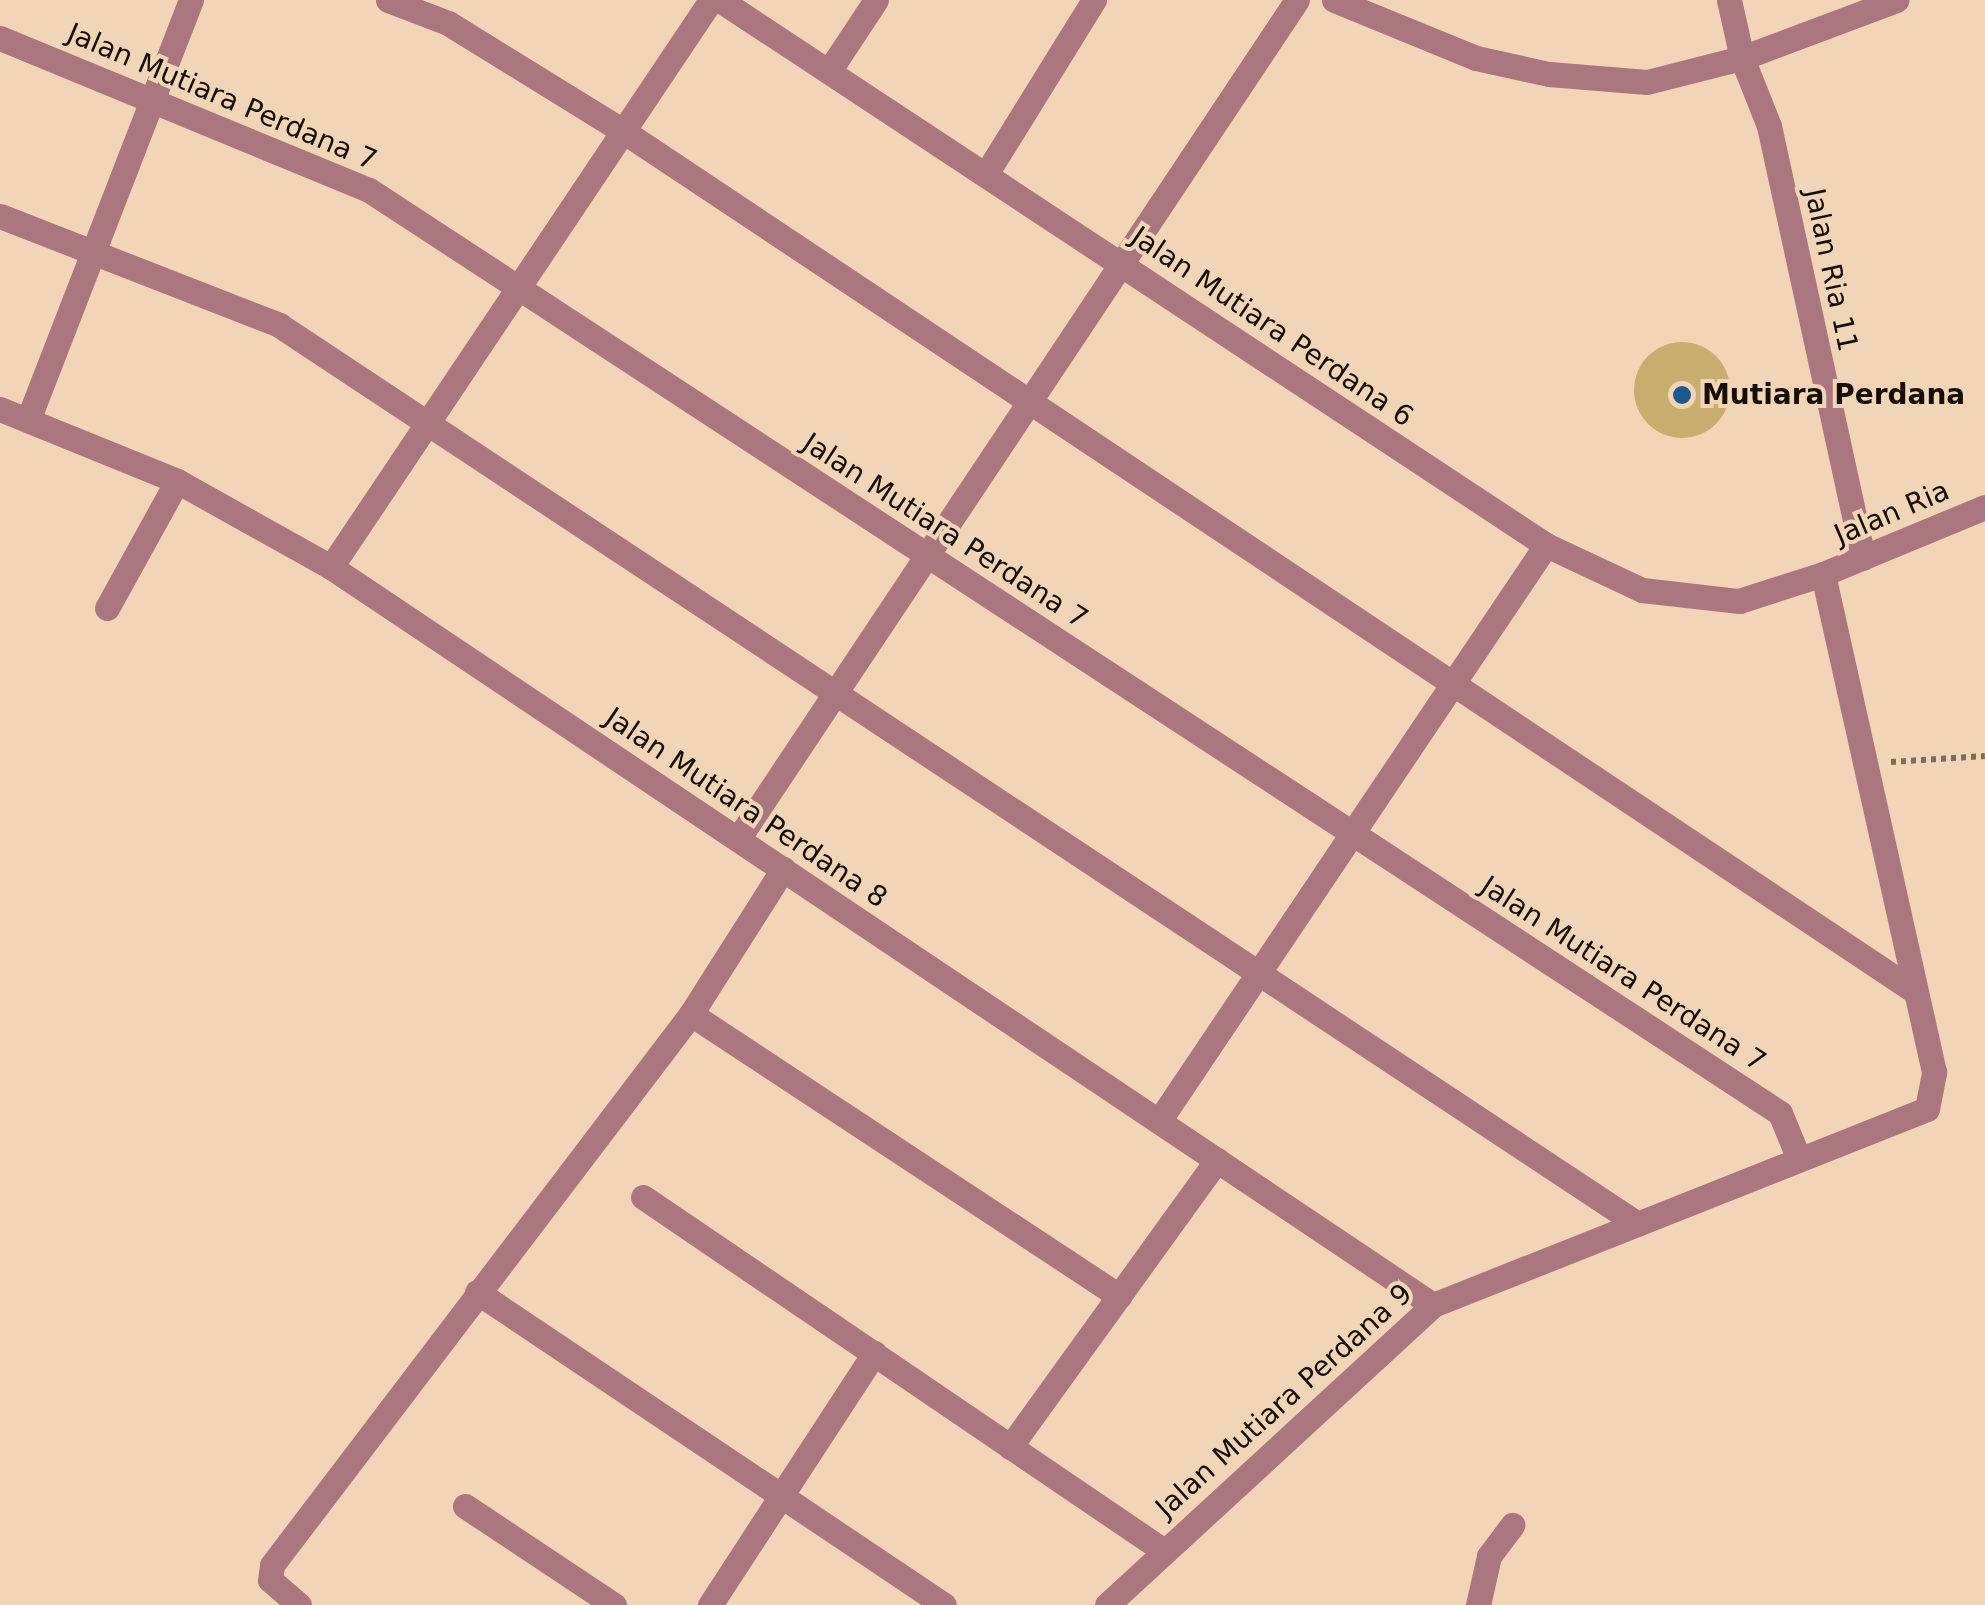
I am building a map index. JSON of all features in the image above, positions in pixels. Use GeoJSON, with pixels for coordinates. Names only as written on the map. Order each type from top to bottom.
{"type":"FeatureCollection","features":[{"type":"Feature","properties":{"kind":"street"},"geometry":{"type":"LineString","coordinates":[[28,420],[192,0]]}},
{"type":"Feature","properties":{"kind":"street"},"geometry":{"type":"LineString","coordinates":[[388,0],[448,23],[623,131],[1916,992]]}},
{"type":"Feature","properties":{"kind":"street"},"geometry":{"type":"LineString","coordinates":[[331,568],[711,0]]}},
{"type":"Feature","properties":{"kind":"street","name":"Jalan Mutiara Perdana 6"},"geometry":{"type":"LineString","coordinates":[[720,0],[1546,545],[1642,590],[1739,601],[1823,574]]}},
{"type":"Feature","properties":{"kind":"street"},"geometry":{"type":"LineString","coordinates":[[829,71],[876,0]]}},
{"type":"Feature","properties":{"kind":"street"},"geometry":{"type":"LineString","coordinates":[[986,174],[1094,0]]}},
{"type":"Feature","properties":{"kind":"street"},"geometry":{"type":"LineString","coordinates":[[738,839],[1297,0]]}},
{"type":"Feature","properties":{"kind":"street"},"geometry":{"type":"LineString","coordinates":[[1334,0],[1476,58],[1549,74],[1647,82],[1742,58],[1896,0]]}},
{"type":"Feature","properties":{"kind":"street","name":"Jalan Ria 11"},"geometry":{"type":"LineString","coordinates":[[1730,0],[1742,58],[1769,126],[1863,558]]}},
{"type":"Feature","properties":{"kind":"street","name":"Jalan Mutiara Perdana 7"},"geometry":{"type":"LineString","coordinates":[[0,38],[369,190],[1780,1113],[1799,1160]]}},
{"type":"Feature","properties":{"kind":"street"},"geometry":{"type":"LineString","coordinates":[[0,216],[279,325],[1638,1224]]}},
{"type":"Feature","properties":{"kind":"street","name":"Jalan Mutiara Perdana 8"},"geometry":{"type":"LineString","coordinates":[[0,409],[177,481],[331,568],[1433,1305]]}},
{"type":"Feature","properties":{"kind":"street"},"geometry":{"type":"LineString","coordinates":[[107,608],[177,481]]}},
{"type":"Feature","properties":{"kind":"street","name":"Jalan Ria"},"geometry":{"type":"LineString","coordinates":[[1823,574],[1985,507]]}},
{"type":"Feature","properties":{"kind":"street"},"geometry":{"type":"LineString","coordinates":[[1159,1121],[1546,545]]}},
{"type":"Feature","properties":{"kind":"street"},"geometry":{"type":"LineString","coordinates":[[1823,574],[1916,992]]}},
{"type":"Feature","properties":{"kind":"street"},"geometry":{"type":"LineString","coordinates":[[299,1605],[270,1580],[272,1565],[692,1014],[783,869]]}},
{"type":"Feature","properties":{"kind":"street","name":"Jalan Mutiara Perdana 9"},"geometry":{"type":"LineString","coordinates":[[1106,1605],[1433,1305],[1927,1108],[1934,1072],[1916,992]]}},
{"type":"Feature","properties":{"kind":"street"},"geometry":{"type":"LineString","coordinates":[[692,1014],[1119,1296]]}},
{"type":"Feature","properties":{"kind":"street"},"geometry":{"type":"LineString","coordinates":[[1010,1447],[1217,1160]]}},
{"type":"Feature","properties":{"kind":"street"},"geometry":{"type":"LineString","coordinates":[[643,1197],[1164,1551]]}},
{"type":"Feature","properties":{"kind":"street"},"geometry":{"type":"LineString","coordinates":[[477,1292],[944,1605]]}},
{"type":"Feature","properties":{"kind":"street"},"geometry":{"type":"LineString","coordinates":[[710,1605],[874,1353]]}},
{"type":"Feature","properties":{"kind":"street"},"geometry":{"type":"LineString","coordinates":[[466,1506],[614,1605]]}},
{"type":"Feature","properties":{"kind":"street"},"geometry":{"type":"LineString","coordinates":[[1478,1605],[1489,1556],[1512,1524]]}},
{"type":"Feature","properties":{"kind":"path"},"geometry":{"type":"LineString","coordinates":[[1865,764],[1985,756]]}},
{"type":"Feature","properties":{"kind":"building","name":"Mutiara Perdana"},"geometry":{"type":"Polygon","coordinates":[[[1682,342],[1700,345],[1716,356],[1727,372],[1727,408],[1716,424],[1700,435],[1682,438],[1664,435],[1648,424],[1637,408],[1634,390],[1637,372],[1648,356],[1664,345],[1682,342]]]}},
{"type":"Feature","properties":{"kind":"place","name":"Mutiara Perdana"},"geometry":{"type":"Point","coordinates":[1682,395]}}]}
